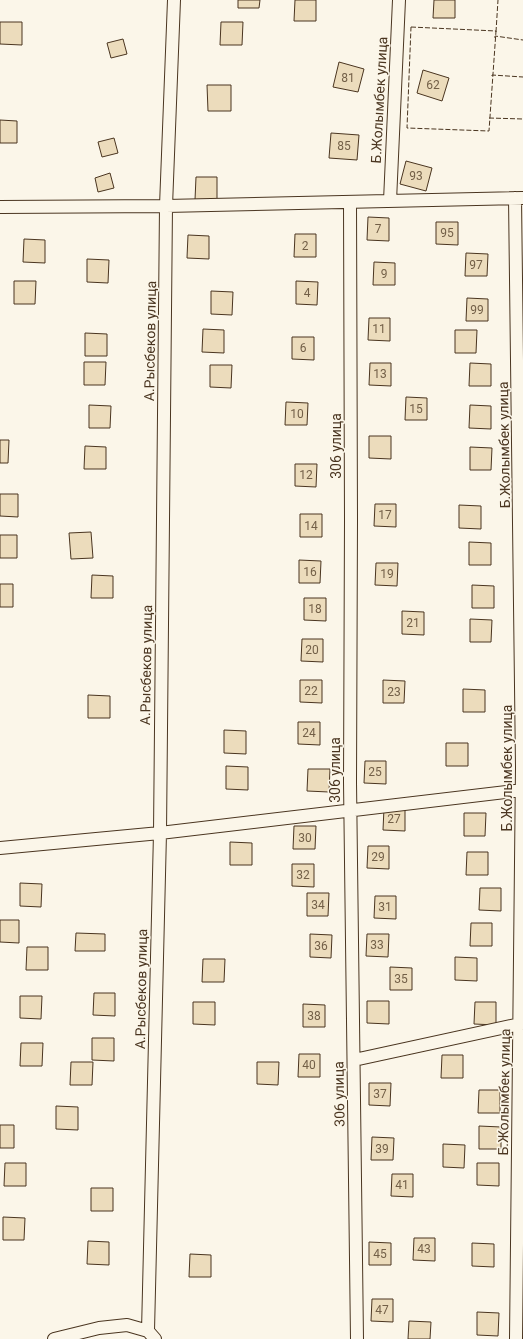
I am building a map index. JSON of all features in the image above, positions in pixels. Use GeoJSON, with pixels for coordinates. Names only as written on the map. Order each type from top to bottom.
{"type":"FeatureCollection","features":[{"type":"Feature","properties":{"kind":"street","name":"А.Рысбеков улица"},"geometry":{"type":"LineString","coordinates":[[152,1335],[160,833],[166,206],[174,0]]}},
{"type":"Feature","properties":{"kind":"street","name":"Б.Жолымбек улица"},"geometry":{"type":"LineString","coordinates":[[390,200],[399,0]]}},
{"type":"Feature","properties":{"kind":"street"},"geometry":{"type":"LineString","coordinates":[[0,207],[166,206],[519,198]]}},
{"type":"Feature","properties":{"kind":"street","name":"Б.Жолымбек улица"},"geometry":{"type":"LineString","coordinates":[[517,1339],[523,790],[519,198]]}},
{"type":"Feature","properties":{"kind":"street","name":"306 улица"},"geometry":{"type":"LineString","coordinates":[[350,202],[350,810],[357,1339]]}},
{"type":"Feature","properties":{"kind":"street"},"geometry":{"type":"LineString","coordinates":[[0,848],[160,833],[523,790]]}},
{"type":"Feature","properties":{"kind":"street"},"geometry":{"type":"LineString","coordinates":[[354,1060],[520,1024]]}},
{"type":"Feature","properties":{"kind":"street"},"geometry":{"type":"LineString","coordinates":[[54,1339],[99,1328],[127,1325],[152,1335]]}},
{"type":"Feature","properties":{"kind":"street"},"geometry":{"type":"LineString","coordinates":[[517,1339],[523,1338]]}},
{"type":"Feature","properties":{"kind":"building"},"geometry":{"type":"Polygon","coordinates":[[[238,0],[260,0],[259,8],[238,8],[238,0]]]}},
{"type":"Feature","properties":{"kind":"building"},"geometry":{"type":"Polygon","coordinates":[[[295,0],[316,0],[316,21],[294,21],[295,0]]]}},
{"type":"Feature","properties":{"kind":"building"},"geometry":{"type":"Polygon","coordinates":[[[434,0],[455,0],[455,18],[433,18],[434,0]]]}},
{"type":"Feature","properties":{"kind":"building"},"geometry":{"type":"Polygon","coordinates":[[[0,22],[22,22],[22,45],[0,44],[0,22]]]}},
{"type":"Feature","properties":{"kind":"building"},"geometry":{"type":"Polygon","coordinates":[[[221,22],[243,22],[242,45],[220,45],[221,22]]]}},
{"type":"Feature","properties":{"kind":"building"},"geometry":{"type":"Polygon","coordinates":[[[123,39],[127,54],[111,58],[107,43],[123,39]]]}},
{"type":"Feature","properties":{"kind":"building"},"geometry":{"type":"Polygon","coordinates":[[[339,62],[364,69],[358,92],[333,87],[339,62]]]}},
{"type":"Feature","properties":{"kind":"building"},"geometry":{"type":"Polygon","coordinates":[[[423,70],[449,78],[442,101],[417,93],[423,70]]]}},
{"type":"Feature","properties":{"kind":"building"},"geometry":{"type":"Polygon","coordinates":[[[207,85],[231,85],[231,111],[208,111],[207,85]]]}},
{"type":"Feature","properties":{"kind":"building"},"geometry":{"type":"Polygon","coordinates":[[[0,120],[17,121],[17,143],[0,143],[0,120]]]}},
{"type":"Feature","properties":{"kind":"building"},"geometry":{"type":"Polygon","coordinates":[[[331,133],[359,135],[357,160],[329,158],[331,133]]]}},
{"type":"Feature","properties":{"kind":"building"},"geometry":{"type":"Polygon","coordinates":[[[114,138],[118,153],[102,157],[98,142],[114,138]]]}},
{"type":"Feature","properties":{"kind":"building"},"geometry":{"type":"Polygon","coordinates":[[[406,161],[432,168],[426,191],[400,184],[406,161]]]}},
{"type":"Feature","properties":{"kind":"building"},"geometry":{"type":"Polygon","coordinates":[[[110,173],[114,188],[98,192],[95,178],[110,173]]]}},
{"type":"Feature","properties":{"kind":"building"},"geometry":{"type":"Polygon","coordinates":[[[196,177],[217,177],[217,200],[195,200],[196,177]]]}},
{"type":"Feature","properties":{"kind":"building"},"geometry":{"type":"Polygon","coordinates":[[[368,217],[389,218],[389,241],[367,240],[368,217]]]}},
{"type":"Feature","properties":{"kind":"building"},"geometry":{"type":"Polygon","coordinates":[[[436,222],[458,222],[458,245],[436,244],[436,222]]]}},
{"type":"Feature","properties":{"kind":"building"},"geometry":{"type":"Polygon","coordinates":[[[295,234],[316,234],[316,257],[294,257],[295,234]]]}},
{"type":"Feature","properties":{"kind":"building"},"geometry":{"type":"Polygon","coordinates":[[[188,235],[209,236],[209,259],[187,258],[188,235]]]}},
{"type":"Feature","properties":{"kind":"building"},"geometry":{"type":"Polygon","coordinates":[[[24,239],[45,240],[45,263],[23,262],[24,239]]]}},
{"type":"Feature","properties":{"kind":"building"},"geometry":{"type":"Polygon","coordinates":[[[466,253],[488,254],[487,276],[465,276],[466,253]]]}},
{"type":"Feature","properties":{"kind":"building"},"geometry":{"type":"Polygon","coordinates":[[[87,259],[109,260],[108,283],[87,282],[87,259]]]}},
{"type":"Feature","properties":{"kind":"building"},"geometry":{"type":"Polygon","coordinates":[[[374,262],[395,263],[395,285],[373,285],[374,262]]]}},
{"type":"Feature","properties":{"kind":"building"},"geometry":{"type":"Polygon","coordinates":[[[14,281],[36,281],[35,304],[14,304],[14,281]]]}},
{"type":"Feature","properties":{"kind":"building"},"geometry":{"type":"Polygon","coordinates":[[[296,281],[318,282],[317,305],[296,304],[296,281]]]}},
{"type":"Feature","properties":{"kind":"building"},"geometry":{"type":"Polygon","coordinates":[[[211,291],[233,292],[232,315],[211,314],[211,291]]]}},
{"type":"Feature","properties":{"kind":"building"},"geometry":{"type":"Polygon","coordinates":[[[467,298],[488,299],[488,321],[466,321],[467,298]]]}},
{"type":"Feature","properties":{"kind":"building"},"geometry":{"type":"Polygon","coordinates":[[[369,318],[390,318],[390,341],[368,340],[369,318]]]}},
{"type":"Feature","properties":{"kind":"building"},"geometry":{"type":"Polygon","coordinates":[[[203,329],[224,330],[224,353],[202,352],[203,329]]]}},
{"type":"Feature","properties":{"kind":"building"},"geometry":{"type":"Polygon","coordinates":[[[455,330],[477,330],[476,353],[455,353],[455,330]]]}},
{"type":"Feature","properties":{"kind":"building"},"geometry":{"type":"Polygon","coordinates":[[[85,333],[107,334],[107,356],[85,356],[85,333]]]}},
{"type":"Feature","properties":{"kind":"building"},"geometry":{"type":"Polygon","coordinates":[[[292,337],[314,337],[314,360],[292,359],[292,337]]]}},
{"type":"Feature","properties":{"kind":"building"},"geometry":{"type":"Polygon","coordinates":[[[84,362],[106,362],[105,385],[84,385],[84,362]]]}},
{"type":"Feature","properties":{"kind":"building"},"geometry":{"type":"Polygon","coordinates":[[[370,363],[391,363],[391,386],[369,385],[370,363]]]}},
{"type":"Feature","properties":{"kind":"building"},"geometry":{"type":"Polygon","coordinates":[[[470,363],[491,364],[491,386],[469,386],[470,363]]]}},
{"type":"Feature","properties":{"kind":"building"},"geometry":{"type":"Polygon","coordinates":[[[210,365],[232,365],[231,388],[210,387],[210,365]]]}},
{"type":"Feature","properties":{"kind":"building"},"geometry":{"type":"Polygon","coordinates":[[[406,397],[427,398],[427,420],[405,420],[406,397]]]}},
{"type":"Feature","properties":{"kind":"building"},"geometry":{"type":"Polygon","coordinates":[[[286,402],[308,403],[307,425],[285,425],[286,402]]]}},
{"type":"Feature","properties":{"kind":"building"},"geometry":{"type":"Polygon","coordinates":[[[89,405],[111,406],[110,428],[89,428],[89,405]]]}},
{"type":"Feature","properties":{"kind":"building"},"geometry":{"type":"Polygon","coordinates":[[[470,405],[491,406],[491,429],[469,428],[470,405]]]}},
{"type":"Feature","properties":{"kind":"building"},"geometry":{"type":"Polygon","coordinates":[[[369,436],[391,436],[391,459],[369,458],[369,436]]]}},
{"type":"Feature","properties":{"kind":"building"},"geometry":{"type":"Polygon","coordinates":[[[0,440],[9,440],[8,463],[0,463],[0,440]]]}},
{"type":"Feature","properties":{"kind":"building"},"geometry":{"type":"Polygon","coordinates":[[[85,446],[106,447],[106,469],[84,469],[85,446]]]}},
{"type":"Feature","properties":{"kind":"building"},"geometry":{"type":"Polygon","coordinates":[[[470,447],[492,448],[491,470],[470,470],[470,447]]]}},
{"type":"Feature","properties":{"kind":"building"},"geometry":{"type":"Polygon","coordinates":[[[295,464],[317,464],[316,487],[295,486],[295,464]]]}},
{"type":"Feature","properties":{"kind":"building"},"geometry":{"type":"Polygon","coordinates":[[[0,494],[18,494],[18,517],[0,516],[0,494]]]}},
{"type":"Feature","properties":{"kind":"building"},"geometry":{"type":"Polygon","coordinates":[[[375,504],[396,504],[396,527],[374,526],[375,504]]]}},
{"type":"Feature","properties":{"kind":"building"},"geometry":{"type":"Polygon","coordinates":[[[459,505],[481,506],[481,529],[459,528],[459,505]]]}},
{"type":"Feature","properties":{"kind":"building"},"geometry":{"type":"Polygon","coordinates":[[[300,514],[322,514],[322,537],[300,537],[300,514]]]}},
{"type":"Feature","properties":{"kind":"building"},"geometry":{"type":"Polygon","coordinates":[[[91,532],[93,558],[71,559],[69,533],[91,532]]]}},
{"type":"Feature","properties":{"kind":"building"},"geometry":{"type":"Polygon","coordinates":[[[0,535],[17,535],[17,558],[0,558],[0,535]]]}},
{"type":"Feature","properties":{"kind":"building"},"geometry":{"type":"Polygon","coordinates":[[[469,542],[491,543],[491,565],[469,565],[469,542]]]}},
{"type":"Feature","properties":{"kind":"building"},"geometry":{"type":"Polygon","coordinates":[[[299,560],[321,561],[320,583],[299,583],[299,560]]]}},
{"type":"Feature","properties":{"kind":"building"},"geometry":{"type":"Polygon","coordinates":[[[376,563],[398,563],[397,586],[375,585],[376,563]]]}},
{"type":"Feature","properties":{"kind":"building"},"geometry":{"type":"Polygon","coordinates":[[[92,575],[113,576],[113,598],[91,598],[92,575]]]}},
{"type":"Feature","properties":{"kind":"building"},"geometry":{"type":"Polygon","coordinates":[[[0,584],[13,584],[13,607],[0,607],[0,584]]]}},
{"type":"Feature","properties":{"kind":"building"},"geometry":{"type":"Polygon","coordinates":[[[472,585],[494,586],[494,608],[472,608],[472,585]]]}},
{"type":"Feature","properties":{"kind":"building"},"geometry":{"type":"Polygon","coordinates":[[[304,598],[326,598],[326,621],[304,620],[304,598]]]}},
{"type":"Feature","properties":{"kind":"building"},"geometry":{"type":"Polygon","coordinates":[[[402,611],[424,612],[424,635],[402,634],[402,611]]]}},
{"type":"Feature","properties":{"kind":"building"},"geometry":{"type":"Polygon","coordinates":[[[470,619],[492,620],[491,642],[470,642],[470,619]]]}},
{"type":"Feature","properties":{"kind":"building"},"geometry":{"type":"Polygon","coordinates":[[[302,639],[323,639],[323,662],[301,661],[302,639]]]}},
{"type":"Feature","properties":{"kind":"building"},"geometry":{"type":"Polygon","coordinates":[[[300,680],[322,680],[322,703],[300,702],[300,680]]]}},
{"type":"Feature","properties":{"kind":"building"},"geometry":{"type":"Polygon","coordinates":[[[383,680],[405,681],[404,703],[383,703],[383,680]]]}},
{"type":"Feature","properties":{"kind":"building"},"geometry":{"type":"Polygon","coordinates":[[[463,689],[485,690],[485,712],[463,712],[463,689]]]}},
{"type":"Feature","properties":{"kind":"building"},"geometry":{"type":"Polygon","coordinates":[[[88,695],[110,696],[110,718],[88,718],[88,695]]]}},
{"type":"Feature","properties":{"kind":"building"},"geometry":{"type":"Polygon","coordinates":[[[298,722],[320,722],[320,745],[298,744],[298,722]]]}},
{"type":"Feature","properties":{"kind":"building"},"geometry":{"type":"Polygon","coordinates":[[[224,730],[246,731],[246,754],[224,753],[224,730]]]}},
{"type":"Feature","properties":{"kind":"building"},"geometry":{"type":"Polygon","coordinates":[[[446,743],[468,743],[468,766],[446,766],[446,743]]]}},
{"type":"Feature","properties":{"kind":"building"},"geometry":{"type":"Polygon","coordinates":[[[365,761],[386,761],[386,784],[364,783],[365,761]]]}},
{"type":"Feature","properties":{"kind":"building"},"geometry":{"type":"Polygon","coordinates":[[[226,766],[248,767],[248,790],[226,789],[226,766]]]}},
{"type":"Feature","properties":{"kind":"building"},"geometry":{"type":"Polygon","coordinates":[[[308,769],[330,769],[329,792],[307,791],[308,769]]]}},
{"type":"Feature","properties":{"kind":"building"},"geometry":{"type":"Polygon","coordinates":[[[384,808],[405,808],[405,831],[383,830],[384,808]]]}},
{"type":"Feature","properties":{"kind":"building"},"geometry":{"type":"Polygon","coordinates":[[[464,813],[486,813],[485,836],[464,836],[464,813]]]}},
{"type":"Feature","properties":{"kind":"building"},"geometry":{"type":"Polygon","coordinates":[[[294,826],[316,826],[315,849],[293,849],[294,826]]]}},
{"type":"Feature","properties":{"kind":"building"},"geometry":{"type":"Polygon","coordinates":[[[230,842],[252,843],[252,865],[230,865],[230,842]]]}},
{"type":"Feature","properties":{"kind":"building"},"geometry":{"type":"Polygon","coordinates":[[[368,846],[389,846],[389,869],[367,868],[368,846]]]}},
{"type":"Feature","properties":{"kind":"building"},"geometry":{"type":"Polygon","coordinates":[[[467,852],[488,852],[488,875],[466,875],[467,852]]]}},
{"type":"Feature","properties":{"kind":"building"},"geometry":{"type":"Polygon","coordinates":[[[292,864],[314,864],[314,887],[292,886],[292,864]]]}},
{"type":"Feature","properties":{"kind":"building"},"geometry":{"type":"Polygon","coordinates":[[[20,883],[42,884],[41,907],[20,906],[20,883]]]}},
{"type":"Feature","properties":{"kind":"building"},"geometry":{"type":"Polygon","coordinates":[[[480,888],[501,888],[501,911],[479,910],[480,888]]]}},
{"type":"Feature","properties":{"kind":"building"},"geometry":{"type":"Polygon","coordinates":[[[307,893],[329,893],[328,916],[307,916],[307,893]]]}},
{"type":"Feature","properties":{"kind":"building"},"geometry":{"type":"Polygon","coordinates":[[[375,896],[396,896],[396,919],[374,918],[375,896]]]}},
{"type":"Feature","properties":{"kind":"building"},"geometry":{"type":"Polygon","coordinates":[[[0,920],[19,920],[19,943],[0,942],[0,920]]]}},
{"type":"Feature","properties":{"kind":"building"},"geometry":{"type":"Polygon","coordinates":[[[471,923],[492,923],[492,946],[470,946],[471,923]]]}},
{"type":"Feature","properties":{"kind":"building"},"geometry":{"type":"Polygon","coordinates":[[[76,933],[105,934],[105,951],[75,951],[76,933]]]}},
{"type":"Feature","properties":{"kind":"building"},"geometry":{"type":"Polygon","coordinates":[[[310,934],[332,935],[331,958],[310,957],[310,934]]]}},
{"type":"Feature","properties":{"kind":"building"},"geometry":{"type":"Polygon","coordinates":[[[367,934],[389,934],[388,957],[366,956],[367,934]]]}},
{"type":"Feature","properties":{"kind":"building"},"geometry":{"type":"Polygon","coordinates":[[[27,947],[48,947],[48,970],[26,970],[27,947]]]}},
{"type":"Feature","properties":{"kind":"building"},"geometry":{"type":"Polygon","coordinates":[[[455,957],[477,958],[477,981],[455,980],[455,957]]]}},
{"type":"Feature","properties":{"kind":"building"},"geometry":{"type":"Polygon","coordinates":[[[203,959],[225,959],[224,982],[202,982],[203,959]]]}},
{"type":"Feature","properties":{"kind":"building"},"geometry":{"type":"Polygon","coordinates":[[[390,967],[412,968],[412,990],[390,990],[390,967]]]}},
{"type":"Feature","properties":{"kind":"building"},"geometry":{"type":"Polygon","coordinates":[[[94,993],[115,993],[115,1016],[93,1015],[94,993]]]}},
{"type":"Feature","properties":{"kind":"building"},"geometry":{"type":"Polygon","coordinates":[[[20,996],[42,996],[41,1019],[20,1018],[20,996]]]}},
{"type":"Feature","properties":{"kind":"building"},"geometry":{"type":"Polygon","coordinates":[[[367,1001],[389,1001],[389,1024],[367,1023],[367,1001]]]}},
{"type":"Feature","properties":{"kind":"building"},"geometry":{"type":"Polygon","coordinates":[[[193,1002],[215,1002],[215,1025],[193,1024],[193,1002]]]}},
{"type":"Feature","properties":{"kind":"building"},"geometry":{"type":"Polygon","coordinates":[[[475,1002],[496,1002],[496,1025],[474,1024],[475,1002]]]}},
{"type":"Feature","properties":{"kind":"building"},"geometry":{"type":"Polygon","coordinates":[[[303,1004],[325,1005],[325,1027],[303,1027],[303,1004]]]}},
{"type":"Feature","properties":{"kind":"building"},"geometry":{"type":"Polygon","coordinates":[[[92,1038],[114,1038],[114,1061],[92,1060],[92,1038]]]}},
{"type":"Feature","properties":{"kind":"building"},"geometry":{"type":"Polygon","coordinates":[[[21,1043],[43,1043],[42,1066],[20,1066],[21,1043]]]}},
{"type":"Feature","properties":{"kind":"building"},"geometry":{"type":"Polygon","coordinates":[[[299,1054],[320,1054],[320,1077],[298,1077],[299,1054]]]}},
{"type":"Feature","properties":{"kind":"building"},"geometry":{"type":"Polygon","coordinates":[[[442,1055],[463,1055],[463,1078],[441,1078],[442,1055]]]}},
{"type":"Feature","properties":{"kind":"building"},"geometry":{"type":"Polygon","coordinates":[[[71,1062],[93,1062],[92,1085],[70,1085],[71,1062]]]}},
{"type":"Feature","properties":{"kind":"building"},"geometry":{"type":"Polygon","coordinates":[[[257,1062],[279,1062],[278,1085],[257,1084],[257,1062]]]}},
{"type":"Feature","properties":{"kind":"building"},"geometry":{"type":"Polygon","coordinates":[[[369,1083],[391,1083],[390,1106],[369,1105],[369,1083]]]}},
{"type":"Feature","properties":{"kind":"building"},"geometry":{"type":"Polygon","coordinates":[[[479,1090],[500,1090],[500,1113],[478,1113],[479,1090]]]}},
{"type":"Feature","properties":{"kind":"building"},"geometry":{"type":"Polygon","coordinates":[[[56,1106],[78,1107],[78,1130],[56,1129],[56,1106]]]}},
{"type":"Feature","properties":{"kind":"building"},"geometry":{"type":"Polygon","coordinates":[[[0,1125],[14,1125],[14,1148],[0,1148],[0,1125]]]}},
{"type":"Feature","properties":{"kind":"building"},"geometry":{"type":"Polygon","coordinates":[[[479,1126],[501,1127],[501,1149],[479,1149],[479,1126]]]}},
{"type":"Feature","properties":{"kind":"building"},"geometry":{"type":"Polygon","coordinates":[[[372,1137],[394,1138],[393,1160],[371,1160],[372,1137]]]}},
{"type":"Feature","properties":{"kind":"building"},"geometry":{"type":"Polygon","coordinates":[[[443,1144],[465,1145],[464,1168],[443,1167],[443,1144]]]}},
{"type":"Feature","properties":{"kind":"building"},"geometry":{"type":"Polygon","coordinates":[[[5,1163],[26,1163],[26,1186],[4,1186],[5,1163]]]}},
{"type":"Feature","properties":{"kind":"building"},"geometry":{"type":"Polygon","coordinates":[[[477,1163],[499,1163],[499,1186],[477,1185],[477,1163]]]}},
{"type":"Feature","properties":{"kind":"building"},"geometry":{"type":"Polygon","coordinates":[[[392,1174],[413,1174],[413,1197],[391,1196],[392,1174]]]}},
{"type":"Feature","properties":{"kind":"building"},"geometry":{"type":"Polygon","coordinates":[[[91,1188],[113,1188],[113,1211],[91,1211],[91,1188]]]}},
{"type":"Feature","properties":{"kind":"building"},"geometry":{"type":"Polygon","coordinates":[[[3,1217],[25,1218],[24,1240],[3,1240],[3,1217]]]}},
{"type":"Feature","properties":{"kind":"building"},"geometry":{"type":"Polygon","coordinates":[[[414,1238],[435,1238],[435,1261],[413,1260],[414,1238]]]}},
{"type":"Feature","properties":{"kind":"building"},"geometry":{"type":"Polygon","coordinates":[[[88,1241],[109,1242],[109,1265],[87,1264],[88,1241]]]}},
{"type":"Feature","properties":{"kind":"building"},"geometry":{"type":"Polygon","coordinates":[[[369,1242],[391,1243],[391,1265],[369,1265],[369,1242]]]}},
{"type":"Feature","properties":{"kind":"building"},"geometry":{"type":"Polygon","coordinates":[[[472,1243],[494,1244],[494,1267],[472,1266],[472,1243]]]}},
{"type":"Feature","properties":{"kind":"building"},"geometry":{"type":"Polygon","coordinates":[[[190,1254],[211,1255],[211,1277],[189,1277],[190,1254]]]}},
{"type":"Feature","properties":{"kind":"building"},"geometry":{"type":"Polygon","coordinates":[[[372,1299],[393,1299],[393,1322],[371,1321],[372,1299]]]}},
{"type":"Feature","properties":{"kind":"building"},"geometry":{"type":"Polygon","coordinates":[[[477,1312],[499,1313],[498,1336],[477,1335],[477,1312]]]}},
{"type":"Feature","properties":{"kind":"building"},"geometry":{"type":"Polygon","coordinates":[[[409,1321],[431,1322],[430,1339],[408,1339],[409,1321]]]}},
{"type":"Feature","properties":{"kind":"fence"},"geometry":{"type":"LineString","coordinates":[[496,32],[498,0]]}},
{"type":"Feature","properties":{"kind":"fence"},"geometry":{"type":"LineString","coordinates":[[411,27],[496,31],[489,131],[407,128],[411,27]]}},
{"type":"Feature","properties":{"kind":"fence"},"geometry":{"type":"LineString","coordinates":[[495,38],[495,36],[523,40]]}},
{"type":"Feature","properties":{"kind":"fence"},"geometry":{"type":"LineString","coordinates":[[492,76],[523,77]]}},
{"type":"Feature","properties":{"kind":"fence"},"geometry":{"type":"LineString","coordinates":[[489,118],[523,119]]}}]}
